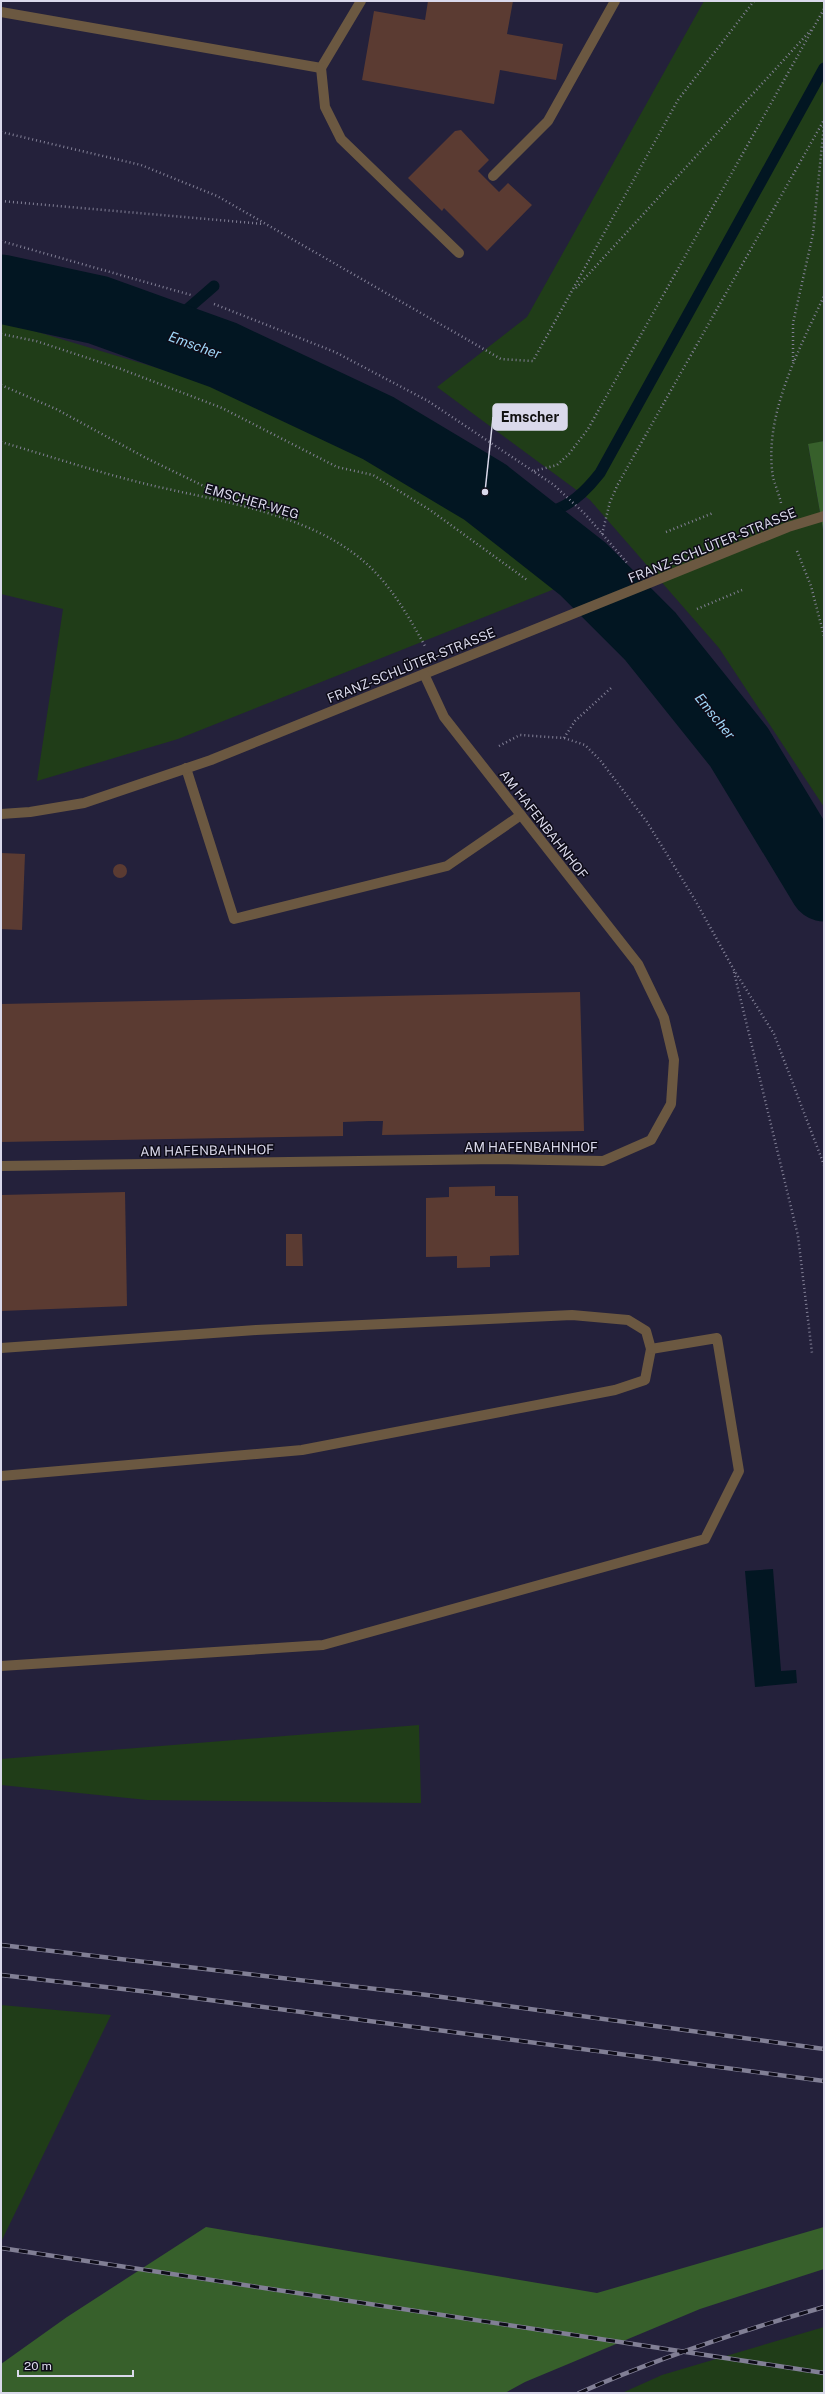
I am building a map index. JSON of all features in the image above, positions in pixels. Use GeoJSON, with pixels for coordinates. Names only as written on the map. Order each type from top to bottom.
{"type":"FeatureCollection","features":[{"type":"Feature","properties":{"kind":"street"},"geometry":{"type":"LineString","coordinates":[[361,1],[321,68],[325,107],[341,139],[459,253]]}},
{"type":"Feature","properties":{"kind":"street"},"geometry":{"type":"LineString","coordinates":[[494,176],[548,121],[615,1]]}},
{"type":"Feature","properties":{"kind":"street"},"geometry":{"type":"LineString","coordinates":[[1,12],[321,68]]}},
{"type":"Feature","properties":{"kind":"street","name":"FRANZ-SCHLÜTER-STRASSE"},"geometry":{"type":"LineString","coordinates":[[1,814],[30,812],[84,802],[186,768],[698,565],[788,527],[824,516]]}},
{"type":"Feature","properties":{"kind":"street","name":"AM HAFENBAHNHOF"},"geometry":{"type":"LineString","coordinates":[[1,1166],[499,1159],[603,1161],[651,1140],[671,1104],[674,1060],[664,1018],[638,964],[444,717],[424,674]]}},
{"type":"Feature","properties":{"kind":"street"},"geometry":{"type":"LineString","coordinates":[[186,768],[234,919],[448,866],[520,815]]}},
{"type":"Feature","properties":{"kind":"street"},"geometry":{"type":"LineString","coordinates":[[1,1348],[256,1330],[572,1315],[628,1320],[646,1331],[651,1349],[645,1380],[615,1390],[302,1450],[1,1476]]}},
{"type":"Feature","properties":{"kind":"street"},"geometry":{"type":"LineString","coordinates":[[1,1666],[323,1645],[705,1539],[739,1471],[717,1338],[651,1349]]}},
{"type":"Feature","properties":{"kind":"path"},"geometry":{"type":"LineString","coordinates":[[1,132],[141,165],[216,196],[501,359],[533,361],[678,100],[754,1]]}},
{"type":"Feature","properties":{"kind":"path"},"geometry":{"type":"LineString","coordinates":[[534,471],[557,466],[569,454],[588,429],[824,9]]}},
{"type":"Feature","properties":{"kind":"path"},"geometry":{"type":"LineString","coordinates":[[573,291],[815,26]]}},
{"type":"Feature","properties":{"kind":"path"},"geometry":{"type":"LineString","coordinates":[[602,534],[610,502],[618,484],[824,120]]}},
{"type":"Feature","properties":{"kind":"path"},"geometry":{"type":"LineString","coordinates":[[793,363],[793,323],[813,234],[824,125]]}},
{"type":"Feature","properties":{"kind":"path"},"geometry":{"type":"LineString","coordinates":[[1,201],[267,224]]}},
{"type":"Feature","properties":{"kind":"path"},"geometry":{"type":"LineString","coordinates":[[1,241],[191,295]]}},
{"type":"Feature","properties":{"kind":"path"},"geometry":{"type":"LineString","coordinates":[[824,296],[793,363],[782,394],[773,432],[773,476],[788,527],[811,586],[824,636]]}},
{"type":"Feature","properties":{"kind":"path"},"geometry":{"type":"LineString","coordinates":[[214,304],[335,352],[422,397],[554,485],[586,515],[629,564]]}},
{"type":"Feature","properties":{"kind":"path"},"geometry":{"type":"LineString","coordinates":[[1,334],[36,341],[121,369],[222,408],[338,467],[373,475],[430,510],[527,580]]}},
{"type":"Feature","properties":{"kind":"path"},"geometry":{"type":"LineString","coordinates":[[1,385],[56,409],[146,458],[253,510]]}},
{"type":"Feature","properties":{"kind":"path","name":"EMSCHER-WEG"},"geometry":{"type":"LineString","coordinates":[[1,442],[144,484],[253,510],[314,530],[360,558],[380,576],[396,596],[438,669]]}},
{"type":"Feature","properties":{"kind":"path"},"geometry":{"type":"LineString","coordinates":[[666,532],[713,514]]}},
{"type":"Feature","properties":{"kind":"path"},"geometry":{"type":"LineString","coordinates":[[697,609],[742,590]]}},
{"type":"Feature","properties":{"kind":"path"},"geometry":{"type":"LineString","coordinates":[[564,738],[575,721],[611,688]]}},
{"type":"Feature","properties":{"kind":"path"},"geometry":{"type":"LineString","coordinates":[[475,758],[520,735],[564,738],[584,745],[600,760],[647,822],[695,900],[734,970],[774,1034],[824,1165]]}},
{"type":"Feature","properties":{"kind":"path"},"geometry":{"type":"LineString","coordinates":[[734,970],[798,1236],[812,1353]]}},
{"type":"Feature","properties":{"kind":"green space"},"geometry":{"type":"Polygon","coordinates":[[[704,1],[824,1],[824,441],[808,445],[824,535],[824,807],[719,648],[590,500],[437,387],[527,317],[704,1]]]}},
{"type":"Feature","properties":{"kind":"green space"},"geometry":{"type":"Polygon","coordinates":[[[1,321],[194,379],[221,372],[327,422],[391,470],[478,527],[557,588],[178,739],[37,781],[63,609],[1,594],[1,321]]]}},
{"type":"Feature","properties":{"kind":"green space"},"geometry":{"type":"Polygon","coordinates":[[[824,441],[824,535],[808,444],[824,441]]]}},
{"type":"Feature","properties":{"kind":"green space"},"geometry":{"type":"Polygon","coordinates":[[[419,1725],[421,1803],[147,1800],[1,1785],[1,1759],[419,1725]]]}},
{"type":"Feature","properties":{"kind":"green space"},"geometry":{"type":"Polygon","coordinates":[[[1,2005],[111,2015],[1,2242],[1,2005]]]}},
{"type":"Feature","properties":{"kind":"green space"},"geometry":{"type":"Polygon","coordinates":[[[206,2227],[597,2293],[824,2227],[824,2269],[700,2309],[525,2382],[505,2393],[1,2393],[1,2364],[67,2317],[206,2227]]]}},
{"type":"Feature","properties":{"kind":"green space"},"geometry":{"type":"Polygon","coordinates":[[[824,2327],[824,2393],[622,2393],[662,2375],[824,2327]]]}},
{"type":"Feature","properties":{"kind":"water"},"geometry":{"type":"Polygon","coordinates":[[[773,1569],[781,1671],[796,1670],[797,1683],[755,1687],[745,1571],[773,1569]]]}},
{"type":"Feature","properties":{"kind":"building"},"geometry":{"type":"Polygon","coordinates":[[[428,1],[513,1],[507,34],[563,44],[556,80],[500,70],[494,104],[362,80],[374,11],[425,20],[428,1]]]}},
{"type":"Feature","properties":{"kind":"building"},"geometry":{"type":"Polygon","coordinates":[[[461,130],[489,160],[478,171],[499,192],[508,183],[532,205],[487,251],[444,208],[442,211],[408,178],[455,131],[461,130]]]}},
{"type":"Feature","properties":{"kind":"building"},"geometry":{"type":"Polygon","coordinates":[[[1,853],[25,854],[22,930],[1,929],[1,853]]]}},
{"type":"Feature","properties":{"kind":"building"},"geometry":{"type":"Polygon","coordinates":[[[120,864],[125,866],[127,871],[125,876],[120,878],[115,876],[113,871],[115,866],[120,864]]]}},
{"type":"Feature","properties":{"kind":"building"},"geometry":{"type":"Polygon","coordinates":[[[580,992],[584,1131],[382,1135],[383,1121],[369,1121],[343,1122],[343,1136],[1,1142],[1,1004],[580,992]]]}},
{"type":"Feature","properties":{"kind":"building"},"geometry":{"type":"Polygon","coordinates":[[[495,1186],[495,1196],[518,1196],[519,1255],[490,1256],[490,1267],[457,1268],[457,1256],[426,1257],[426,1198],[449,1197],[449,1187],[495,1186]]]}},
{"type":"Feature","properties":{"kind":"building"},"geometry":{"type":"Polygon","coordinates":[[[125,1192],[127,1306],[1,1311],[1,1195],[125,1192]]]}},
{"type":"Feature","properties":{"kind":"building"},"geometry":{"type":"Polygon","coordinates":[[[286,1234],[302,1234],[303,1266],[286,1266],[286,1234]]]}},
{"type":"Feature","properties":{"kind":"waterway"},"geometry":{"type":"LineString","coordinates":[[504,508],[536,511],[549,511],[561,508],[580,495],[600,473],[824,68]]}},
{"type":"Feature","properties":{"kind":"waterway"},"geometry":{"type":"LineString","coordinates":[[160,333],[214,286]]}},
{"type":"Feature","properties":{"kind":"waterway","name":"Emscher"},"geometry":{"type":"LineString","coordinates":[[1,289],[98,310],[223,355],[378,428],[485,492],[583,569],[650,636],[739,747],[824,887]]}},
{"type":"Feature","properties":{"kind":"railway"},"geometry":{"type":"LineString","coordinates":[[1,1945],[427,1995],[824,2049]]}},
{"type":"Feature","properties":{"kind":"railway"},"geometry":{"type":"LineString","coordinates":[[1,1975],[149,1992],[824,2081]]}},
{"type":"Feature","properties":{"kind":"railway"},"geometry":{"type":"LineString","coordinates":[[1,2248],[824,2373]]}},
{"type":"Feature","properties":{"kind":"railway"},"geometry":{"type":"LineString","coordinates":[[579,2393],[639,2368],[700,2346],[824,2307]]}},
{"type":"Feature","properties":{"kind":"place","name":"Emscher"},"geometry":{"type":"Point","coordinates":[485,492]}}]}
